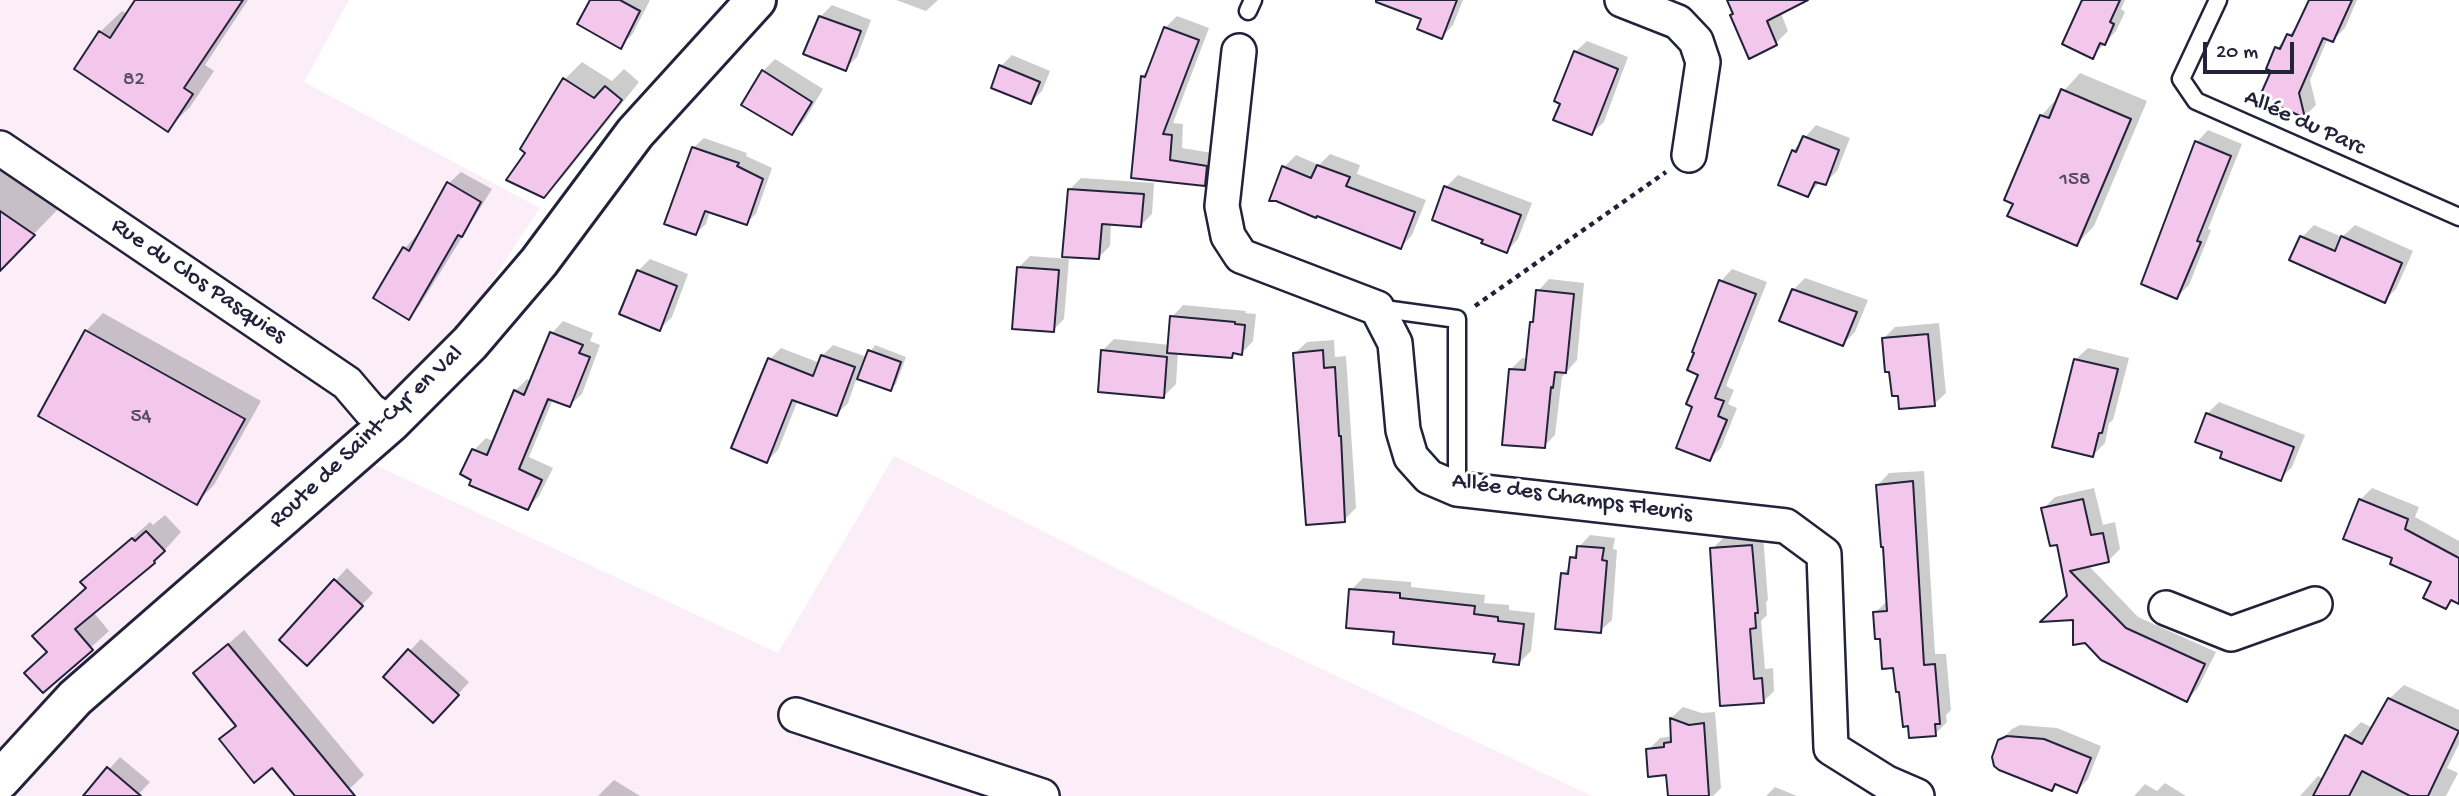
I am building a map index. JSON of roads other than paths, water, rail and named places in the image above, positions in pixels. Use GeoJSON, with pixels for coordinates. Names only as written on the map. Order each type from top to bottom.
{"type":"FeatureCollection","features":[{"type":"Feature","properties":{"kind":"street","name":"Route de Saint-Cyr en Val"},"geometry":{"type":"LineString","coordinates":[[0,780],[75,698],[390,423],[470,343],[539,262],[635,133],[756,0]]}},
{"type":"Feature","properties":{"kind":"street"},"geometry":{"type":"LineString","coordinates":[[1622,0],[1678,22],[1696,40],[1703,62],[1689,155]]}},
{"type":"Feature","properties":{"kind":"street"},"geometry":{"type":"LineString","coordinates":[[1239,51],[1222,206],[1228,236],[1241,257],[1377,308]]}},
{"type":"Feature","properties":{"kind":"street","name":"Rue du Clos Pasquies"},"geometry":{"type":"LineString","coordinates":[[0,148],[346,383],[370,410],[390,423]]}},
{"type":"Feature","properties":{"kind":"street","name":"Allée des Champs Fleuris"},"geometry":{"type":"LineString","coordinates":[[1377,308],[1395,343],[1403,430],[1412,457],[1429,477],[1457,489],[1786,526],[1824,554],[1831,748],[1887,783],[1917,796]]}},
{"type":"Feature","properties":{"kind":"street"},"geometry":{"type":"LineString","coordinates":[[2165,608],[2231,634],[2315,604]]}},
{"type":"Feature","properties":{"kind":"street"},"geometry":{"type":"LineString","coordinates":[[796,715],[1042,796]]}},
{"type":"Feature","properties":{"kind":"lane","name":"Allée du Parc"},"geometry":{"type":"LineString","coordinates":[[2218,0],[2181,79],[2196,101],[2459,217]]}},
{"type":"Feature","properties":{"kind":"lane"},"geometry":{"type":"LineString","coordinates":[[1377,308],[1457,319],[1457,489]]}}]}
